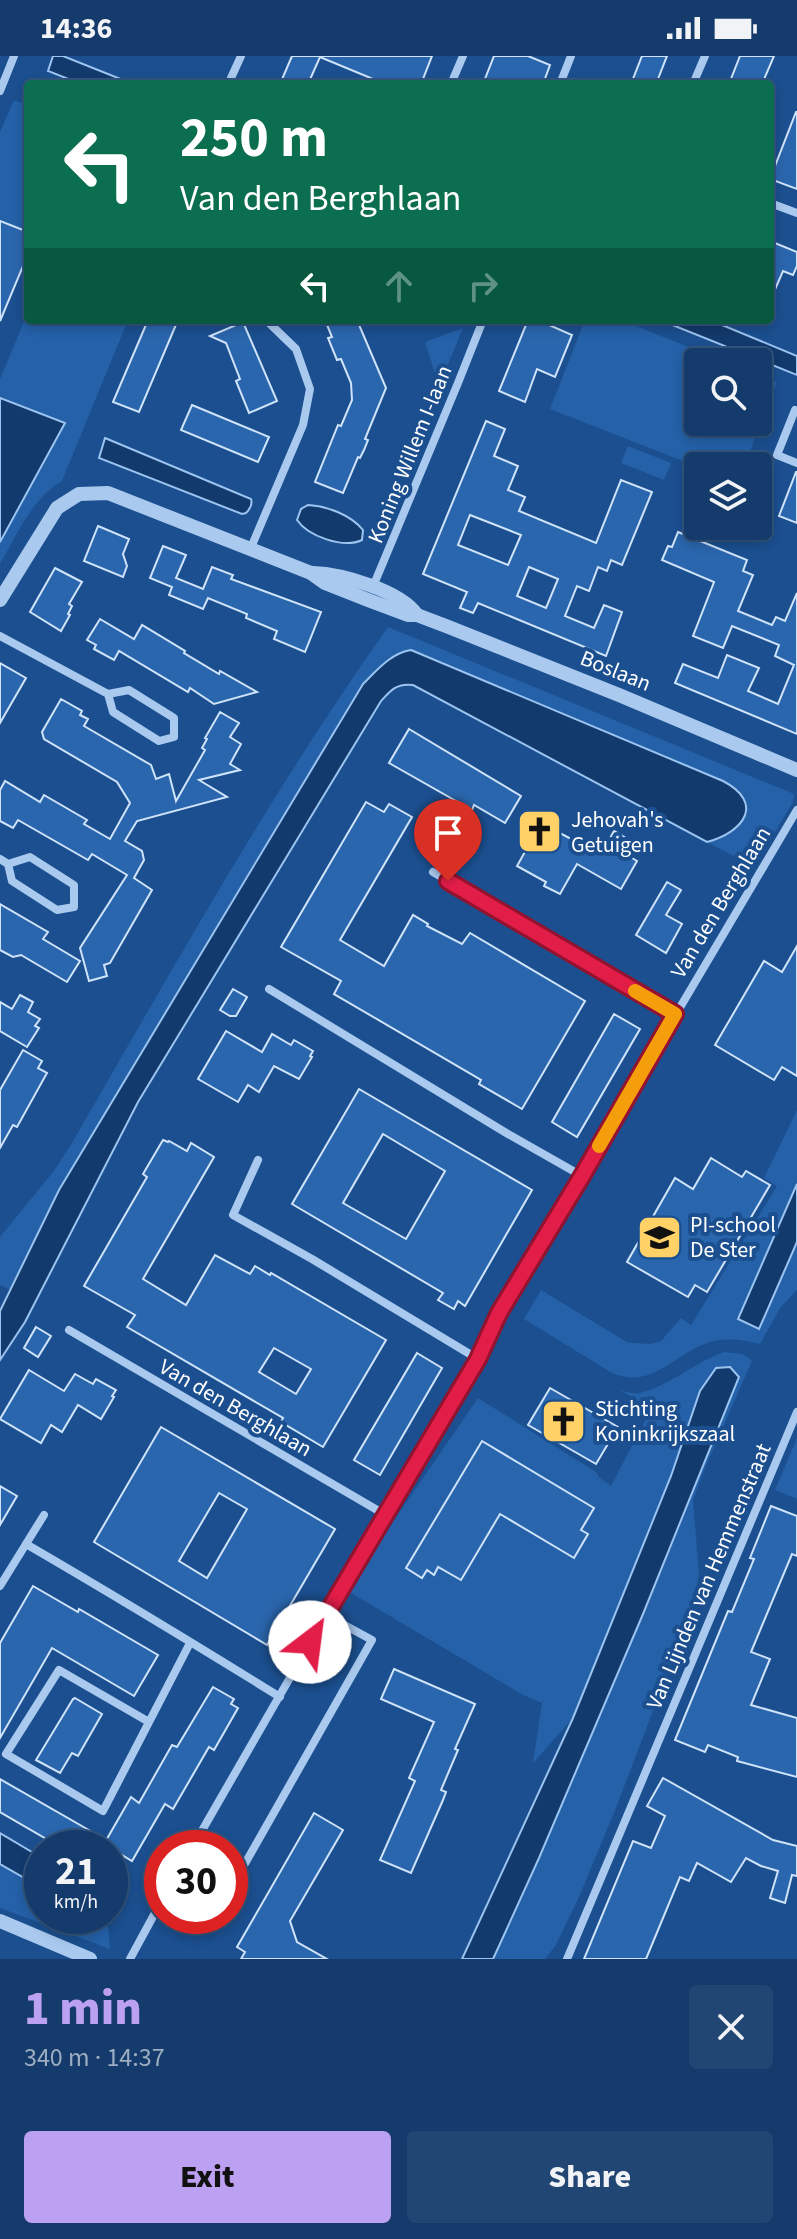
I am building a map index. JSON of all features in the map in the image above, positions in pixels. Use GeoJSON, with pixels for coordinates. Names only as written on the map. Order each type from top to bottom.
{"type":"FeatureCollection","features":[{"type":"Feature","properties":{"kind":"street"},"geometry":{"type":"LineString","coordinates":[[0,91],[14,56]]}},
{"type":"Feature","properties":{"kind":"street"},"geometry":{"type":"LineString","coordinates":[[231,78],[241,56]]}},
{"type":"Feature","properties":{"kind":"street"},"geometry":{"type":"LineString","coordinates":[[453,80],[463,56]]}},
{"type":"Feature","properties":{"kind":"street"},"geometry":{"type":"LineString","coordinates":[[562,80],[571,56]]}},
{"type":"Feature","properties":{"kind":"street"},"geometry":{"type":"LineString","coordinates":[[695,80],[705,56]]}},
{"type":"Feature","properties":{"kind":"street"},"geometry":{"type":"LineString","coordinates":[[774,204],[797,213]]}},
{"type":"Feature","properties":{"kind":"street"},"geometry":{"type":"LineString","coordinates":[[250,550],[303,425],[310,389],[296,349],[270,324]]}},
{"type":"Feature","properties":{"kind":"street","name":"Koning Willem I-laan"},"geometry":{"type":"LineString","coordinates":[[370,594],[481,324]]}},
{"type":"Feature","properties":{"kind":"street"},"geometry":{"type":"LineString","coordinates":[[795,410],[777,455],[797,463]]}},
{"type":"Feature","properties":{"kind":"street","name":"Boslaan"},"geometry":{"type":"LineString","coordinates":[[0,600],[57,508],[79,494],[108,493],[311,573],[328,573],[370,594],[392,595],[412,607],[417,615],[797,770]]}},
{"type":"Feature","properties":{"kind":"street"},"geometry":{"type":"LineString","coordinates":[[0,636],[108,694],[129,690],[174,718],[174,737],[159,741],[113,712],[108,694]]}},
{"type":"Feature","properties":{"kind":"street","name":"Van den Berghlaan"},"geometry":{"type":"LineString","coordinates":[[202,1830],[384,1514],[478,1359],[499,1313],[797,810]]}},
{"type":"Feature","properties":{"kind":"street"},"geometry":{"type":"LineString","coordinates":[[30,857],[74,885],[74,907],[57,910],[12,881],[4,861],[30,857]]}},
{"type":"Feature","properties":{"kind":"street"},"geometry":{"type":"LineString","coordinates":[[433,872],[675,1014]]}},
{"type":"Feature","properties":{"kind":"street"},"geometry":{"type":"LineString","coordinates":[[269,989],[582,1176]]}},
{"type":"Feature","properties":{"kind":"street"},"geometry":{"type":"LineString","coordinates":[[258,1160],[233,1215],[478,1359]]}},
{"type":"Feature","properties":{"kind":"street","name":"Van den Berghlaan"},"geometry":{"type":"LineString","coordinates":[[69,1330],[384,1514]]}},
{"type":"Feature","properties":{"kind":"street","name":"Van Lijnden van Hemmenstraat"},"geometry":{"type":"LineString","coordinates":[[567,1959],[797,1412]]}},
{"type":"Feature","properties":{"kind":"street"},"geometry":{"type":"LineString","coordinates":[[0,1586],[44,1515]]}},
{"type":"Feature","properties":{"kind":"street"},"geometry":{"type":"LineString","coordinates":[[26,1544],[280,1697]]}},
{"type":"Feature","properties":{"kind":"street"},"geometry":{"type":"LineString","coordinates":[[248,1858],[372,1640],[326,1615]]}},
{"type":"Feature","properties":{"kind":"street"},"geometry":{"type":"LineString","coordinates":[[149,1722],[59,1670],[6,1754],[103,1811],[190,1643]]}},
{"type":"Feature","properties":{"kind":"street"},"geometry":{"type":"LineString","coordinates":[[0,1921],[90,1959]]}},
{"type":"Feature","properties":{"kind":"street"},"geometry":{"type":"LineString","coordinates":[[130,1959],[144,1934]]}},
{"type":"Feature","properties":{"kind":"shaded area"},"geometry":{"type":"Polygon","coordinates":[[[53,56],[63,56],[123,80],[71,80],[48,71],[53,56]]]}},
{"type":"Feature","properties":{"kind":"shaded area"},"geometry":{"type":"Polygon","coordinates":[[[14,100],[24,104],[24,230],[0,221],[0,132],[14,100]]]}},
{"type":"Feature","properties":{"kind":"shaded area"},"geometry":{"type":"Polygon","coordinates":[[[24,322],[24,324],[126,324],[62,481],[34,507],[0,564],[0,542],[65,424],[0,398],[0,379],[24,322]]]}},
{"type":"Feature","properties":{"kind":"shaded area"},"geometry":{"type":"Polygon","coordinates":[[[583,324],[631,324],[691,348],[684,348],[684,436],[756,436],[750,452],[684,452],[684,462],[550,409],[583,324]]]}},
{"type":"Feature","properties":{"kind":"shaded area"},"geometry":{"type":"Polygon","coordinates":[[[670,324],[720,324],[797,356],[797,375],[772,365],[772,348],[730,348],[670,324]]]}},
{"type":"Feature","properties":{"kind":"shaded area"},"geometry":{"type":"Polygon","coordinates":[[[463,328],[439,386],[425,342],[463,328]]]}},
{"type":"Feature","properties":{"kind":"shaded area"},"geometry":{"type":"Polygon","coordinates":[[[0,398],[65,423],[0,542],[0,398]]]}},
{"type":"Feature","properties":{"kind":"shaded area"},"geometry":{"type":"Polygon","coordinates":[[[105,438],[251,499],[251,507],[242,514],[99,458],[105,438]]]}},
{"type":"Feature","properties":{"kind":"shaded area"},"geometry":{"type":"Polygon","coordinates":[[[628,446],[671,463],[664,480],[621,463],[628,446]]]}},
{"type":"Feature","properties":{"kind":"shaded area"},"geometry":{"type":"Polygon","coordinates":[[[308,505],[331,509],[352,520],[363,530],[362,540],[336,542],[309,531],[297,520],[301,509],[308,505]]]}},
{"type":"Feature","properties":{"kind":"shaded area"},"geometry":{"type":"Polygon","coordinates":[[[388,627],[794,794],[793,802],[755,865],[749,864],[707,842],[738,828],[723,781],[411,650],[391,658],[363,684],[59,1190],[11,1290],[0,1285],[0,1237],[69,1148],[262,818],[388,627]]]}},
{"type":"Feature","properties":{"kind":"shaded area"},"geometry":{"type":"Polygon","coordinates":[[[411,650],[723,781],[743,798],[745,816],[731,831],[707,842],[413,685],[398,686],[391,691],[381,701],[138,1102],[25,1322],[0,1360],[0,1311],[59,1190],[363,684],[391,658],[411,650]]]}},
{"type":"Feature","properties":{"kind":"shaded area"},"geometry":{"type":"Polygon","coordinates":[[[797,1110],[797,1184],[739,1319],[759,1329],[797,1242],[797,1290],[781,1307],[760,1344],[716,1340],[697,1347],[652,1374],[627,1377],[612,1373],[524,1319],[541,1290],[627,1342],[650,1344],[661,1341],[681,1318],[691,1325],[777,1186],[764,1178],[797,1110]]]}},
{"type":"Feature","properties":{"kind":"shaded area"},"geometry":{"type":"Polygon","coordinates":[[[797,1184],[797,1242],[759,1329],[738,1319],[797,1184]]]}},
{"type":"Feature","properties":{"kind":"shaded area"},"geometry":{"type":"Polygon","coordinates":[[[724,1352],[743,1354],[752,1361],[693,1500],[699,1574],[693,1606],[616,1808],[556,1945],[545,1959],[493,1959],[643,1614],[722,1416],[700,1391],[671,1476],[573,1718],[533,1763],[542,1703],[523,1695],[346,1590],[478,1398],[596,1472],[611,1486],[651,1409],[620,1390],[637,1393],[650,1390],[724,1352]]]}},
{"type":"Feature","properties":{"kind":"shaded area"},"geometry":{"type":"Polygon","coordinates":[[[730,1367],[739,1377],[539,1858],[493,1959],[462,1959],[573,1718],[671,1476],[700,1391],[716,1368],[730,1367]]]}},
{"type":"Feature","properties":{"kind":"shaded area"},"geometry":{"type":"Polygon","coordinates":[[[797,1438],[797,1499],[775,1490],[797,1438]]]}},
{"type":"Feature","properties":{"kind":"shaded area"},"geometry":{"type":"Polygon","coordinates":[[[0,1833],[24,1847],[24,1878],[0,1864],[0,1833]]]}},
{"type":"Feature","properties":{"kind":"shaded area"},"geometry":{"type":"Polygon","coordinates":[[[0,1864],[24,1878],[24,1917],[0,1908],[0,1864]]]}},
{"type":"Feature","properties":{"kind":"shaded area"},"geometry":{"type":"Polygon","coordinates":[[[70,1934],[109,1934],[110,1949],[70,1934]]]}},
{"type":"Feature","properties":{"kind":"building"},"geometry":{"type":"Polygon","coordinates":[[[292,56],[432,56],[423,80],[375,80],[320,57],[310,80],[282,80],[292,56]]]}},
{"type":"Feature","properties":{"kind":"building"},"geometry":{"type":"Polygon","coordinates":[[[494,56],[528,56],[550,65],[544,80],[485,80],[494,56]]]}},
{"type":"Feature","properties":{"kind":"building"},"geometry":{"type":"Polygon","coordinates":[[[642,56],[667,56],[658,80],[633,80],[642,56]]]}},
{"type":"Feature","properties":{"kind":"building"},"geometry":{"type":"Polygon","coordinates":[[[740,56],[774,56],[764,80],[731,80],[740,56]]]}},
{"type":"Feature","properties":{"kind":"building"},"geometry":{"type":"Polygon","coordinates":[[[797,112],[797,189],[774,180],[774,169],[797,112]]]}},
{"type":"Feature","properties":{"kind":"building"},"geometry":{"type":"Polygon","coordinates":[[[0,221],[24,230],[24,264],[0,321],[0,221]]]}},
{"type":"Feature","properties":{"kind":"building"},"geometry":{"type":"Polygon","coordinates":[[[774,243],[797,252],[793,275],[783,271],[774,292],[774,243]]]}},
{"type":"Feature","properties":{"kind":"building"},"geometry":{"type":"Polygon","coordinates":[[[146,324],[176,324],[139,412],[113,402],[146,324]]]}},
{"type":"Feature","properties":{"kind":"building"},"geometry":{"type":"Polygon","coordinates":[[[244,324],[277,401],[249,413],[226,343],[210,336],[244,324]]]}},
{"type":"Feature","properties":{"kind":"building"},"geometry":{"type":"Polygon","coordinates":[[[327,324],[359,324],[386,388],[365,439],[368,440],[364,450],[343,493],[315,482],[338,425],[341,426],[352,400],[351,383],[341,359],[337,360],[328,338],[332,337],[327,324]]]}},
{"type":"Feature","properties":{"kind":"building"},"geometry":{"type":"Polygon","coordinates":[[[526,324],[549,324],[572,335],[555,377],[537,369],[525,402],[499,391],[526,324]]]}},
{"type":"Feature","properties":{"kind":"building"},"geometry":{"type":"Polygon","coordinates":[[[192,405],[269,437],[258,462],[181,430],[192,405]]]}},
{"type":"Feature","properties":{"kind":"building"},"geometry":{"type":"Polygon","coordinates":[[[486,421],[505,429],[494,456],[518,466],[508,490],[525,497],[519,511],[596,543],[621,480],[652,492],[622,565],[611,560],[607,571],[598,567],[589,591],[577,586],[565,616],[594,628],[604,605],[622,612],[606,656],[478,603],[473,613],[460,608],[467,592],[423,574],[486,421]],[[470,515],[458,545],[508,565],[521,535],[470,515]],[[529,567],[517,596],[546,608],[558,579],[529,567]]]}},
{"type":"Feature","properties":{"kind":"building"},"geometry":{"type":"Polygon","coordinates":[[[797,472],[797,523],[779,516],[797,472]]]}},
{"type":"Feature","properties":{"kind":"building"},"geometry":{"type":"Polygon","coordinates":[[[98,526],[129,539],[123,554],[127,566],[123,577],[84,561],[98,526]]]}},
{"type":"Feature","properties":{"kind":"building"},"geometry":{"type":"Polygon","coordinates":[[[678,532],[684,534],[684,540],[698,540],[747,560],[743,571],[753,575],[738,611],[772,625],[776,617],[785,621],[797,593],[797,734],[675,683],[683,664],[718,678],[727,655],[759,668],[748,691],[778,704],[794,665],[775,656],[779,645],[732,626],[723,648],[693,636],[714,582],[662,560],[668,546],[672,547],[678,532]]]}},
{"type":"Feature","properties":{"kind":"building"},"geometry":{"type":"Polygon","coordinates":[[[163,546],[186,555],[176,578],[203,589],[212,567],[233,575],[231,579],[321,612],[305,652],[274,639],[277,631],[246,618],[247,614],[208,598],[203,609],[169,595],[172,587],[150,578],[163,546]]]}},
{"type":"Feature","properties":{"kind":"building"},"geometry":{"type":"Polygon","coordinates":[[[55,568],[82,582],[69,604],[72,606],[70,615],[61,631],[30,612],[55,568]]]}},
{"type":"Feature","properties":{"kind":"building"},"geometry":{"type":"Polygon","coordinates":[[[100,619],[134,639],[142,625],[219,674],[220,671],[257,692],[214,704],[119,651],[114,660],[94,649],[96,645],[87,640],[100,619]]]}},
{"type":"Feature","properties":{"kind":"building"},"geometry":{"type":"Polygon","coordinates":[[[0,663],[26,678],[0,723],[0,663]]]}},
{"type":"Feature","properties":{"kind":"building"},"geometry":{"type":"Polygon","coordinates":[[[61,699],[82,711],[80,715],[88,719],[84,726],[151,765],[156,779],[169,774],[176,801],[205,750],[202,748],[205,738],[220,712],[239,723],[230,737],[241,744],[230,764],[240,770],[199,780],[227,797],[137,821],[125,841],[142,851],[144,860],[134,878],[152,890],[110,963],[104,965],[107,976],[89,981],[80,948],[127,875],[92,854],[88,860],[18,820],[13,828],[0,821],[0,790],[5,781],[40,802],[44,795],[87,820],[84,824],[110,839],[130,803],[117,782],[44,739],[42,732],[61,699]]]}},
{"type":"Feature","properties":{"kind":"building"},"geometry":{"type":"Polygon","coordinates":[[[409,729],[521,796],[505,823],[474,805],[472,810],[389,763],[409,729]]]}},
{"type":"Feature","properties":{"kind":"building"},"geometry":{"type":"Polygon","coordinates":[[[366,802],[384,812],[389,804],[412,817],[340,940],[384,966],[413,915],[462,944],[470,933],[585,1001],[522,1109],[479,1084],[481,1080],[334,994],[341,981],[281,947],[366,802]]]}},
{"type":"Feature","properties":{"kind":"building"},"geometry":{"type":"Polygon","coordinates":[[[541,823],[601,855],[614,831],[626,838],[619,850],[637,861],[621,889],[577,864],[560,894],[544,886],[546,882],[517,866],[541,823]]]}},
{"type":"Feature","properties":{"kind":"building"},"geometry":{"type":"Polygon","coordinates":[[[667,882],[681,890],[666,915],[682,924],[666,953],[636,935],[667,882]]]}},
{"type":"Feature","properties":{"kind":"building"},"geometry":{"type":"Polygon","coordinates":[[[0,904],[48,932],[43,939],[80,961],[67,982],[21,955],[13,957],[0,950],[0,904]]]}},
{"type":"Feature","properties":{"kind":"building"},"geometry":{"type":"Polygon","coordinates":[[[797,946],[797,1076],[782,1067],[774,1080],[715,1045],[764,961],[782,972],[797,946]]]}},
{"type":"Feature","properties":{"kind":"building"},"geometry":{"type":"Polygon","coordinates":[[[233,989],[247,997],[236,1016],[230,1016],[220,1010],[233,989]]]}},
{"type":"Feature","properties":{"kind":"building"},"geometry":{"type":"Polygon","coordinates":[[[20,995],[33,1002],[28,1012],[40,1019],[35,1026],[39,1028],[27,1047],[0,1031],[0,1002],[12,1009],[20,995]]]}},
{"type":"Feature","properties":{"kind":"building"},"geometry":{"type":"Polygon","coordinates":[[[614,1014],[640,1029],[577,1137],[552,1122],[614,1014]]]}},
{"type":"Feature","properties":{"kind":"building"},"geometry":{"type":"Polygon","coordinates":[[[226,1031],[262,1052],[272,1034],[291,1045],[294,1040],[313,1051],[312,1057],[299,1079],[274,1066],[259,1092],[248,1085],[238,1102],[198,1079],[226,1031]]]}},
{"type":"Feature","properties":{"kind":"building"},"geometry":{"type":"Polygon","coordinates":[[[23,1050],[42,1061],[38,1068],[47,1073],[17,1127],[13,1125],[0,1148],[0,1090],[23,1050]]]}},
{"type":"Feature","properties":{"kind":"building"},"geometry":{"type":"Polygon","coordinates":[[[359,1089],[532,1190],[465,1306],[458,1301],[454,1309],[438,1300],[443,1293],[292,1204],[359,1089]],[[383,1134],[343,1203],[406,1239],[445,1171],[383,1134]]]}},
{"type":"Feature","properties":{"kind":"building"},"geometry":{"type":"Polygon","coordinates":[[[163,1140],[187,1151],[191,1143],[214,1157],[143,1279],[186,1305],[215,1255],[250,1274],[255,1266],[271,1273],[386,1340],[323,1447],[281,1422],[283,1418],[127,1327],[135,1315],[84,1286],[147,1177],[143,1174],[163,1140]],[[274,1348],[259,1372],[296,1394],[311,1369],[274,1348]]]}},
{"type":"Feature","properties":{"kind":"building"},"geometry":{"type":"Polygon","coordinates":[[[711,1158],[742,1177],[746,1171],[770,1185],[707,1292],[695,1285],[688,1297],[627,1262],[675,1178],[693,1189],[711,1158]]]}},
{"type":"Feature","properties":{"kind":"building"},"geometry":{"type":"Polygon","coordinates":[[[36,1327],[51,1336],[38,1357],[24,1348],[36,1327]]]}},
{"type":"Feature","properties":{"kind":"building"},"geometry":{"type":"Polygon","coordinates":[[[417,1353],[442,1368],[380,1475],[354,1460],[417,1353]]]}},
{"type":"Feature","properties":{"kind":"building"},"geometry":{"type":"Polygon","coordinates":[[[29,1370],[64,1391],[75,1374],[93,1384],[96,1379],[116,1390],[101,1419],[78,1405],[62,1432],[51,1425],[41,1443],[0,1419],[29,1370]]]}},
{"type":"Feature","properties":{"kind":"building"},"geometry":{"type":"Polygon","coordinates":[[[550,1388],[618,1427],[596,1464],[528,1425],[550,1388]]]}},
{"type":"Feature","properties":{"kind":"building"},"geometry":{"type":"Polygon","coordinates":[[[161,1427],[335,1529],[267,1645],[94,1542],[161,1427]],[[219,1493],[179,1561],[207,1578],[247,1509],[219,1493]]]}},
{"type":"Feature","properties":{"kind":"building"},"geometry":{"type":"Polygon","coordinates":[[[482,1441],[594,1508],[581,1530],[588,1534],[574,1558],[500,1514],[461,1580],[438,1567],[434,1575],[427,1570],[422,1578],[406,1568],[482,1441]]]}},
{"type":"Feature","properties":{"kind":"building"},"geometry":{"type":"Polygon","coordinates":[[[0,1486],[17,1496],[0,1525],[0,1486]]]}},
{"type":"Feature","properties":{"kind":"building"},"geometry":{"type":"Polygon","coordinates":[[[771,1506],[797,1516],[797,1556],[792,1554],[751,1652],[770,1659],[751,1705],[797,1718],[797,1777],[737,1761],[738,1757],[708,1745],[705,1752],[675,1740],[728,1611],[732,1612],[754,1559],[750,1558],[771,1506]]]}},
{"type":"Feature","properties":{"kind":"building"},"geometry":{"type":"Polygon","coordinates":[[[33,1586],[158,1655],[134,1696],[52,1648],[0,1738],[0,1643],[33,1586]]]}},
{"type":"Feature","properties":{"kind":"building"},"geometry":{"type":"Polygon","coordinates":[[[394,1669],[475,1704],[441,1790],[446,1792],[443,1800],[411,1873],[380,1860],[415,1781],[409,1778],[434,1722],[381,1699],[394,1669]]]}},
{"type":"Feature","properties":{"kind":"building"},"geometry":{"type":"Polygon","coordinates":[[[213,1687],[234,1699],[231,1704],[238,1708],[214,1750],[209,1747],[173,1809],[165,1804],[150,1830],[144,1830],[144,1840],[132,1861],[128,1859],[128,1830],[112,1830],[131,1797],[139,1803],[172,1745],[177,1747],[213,1687]]]}},
{"type":"Feature","properties":{"kind":"building"},"geometry":{"type":"Polygon","coordinates":[[[75,1698],[102,1714],[78,1756],[72,1753],[60,1773],[36,1760],[75,1698]]]}},
{"type":"Feature","properties":{"kind":"building"},"geometry":{"type":"Polygon","coordinates":[[[663,1778],[773,1840],[797,1846],[797,1876],[792,1875],[785,1903],[770,1898],[778,1871],[746,1858],[731,1882],[697,1863],[689,1881],[680,1877],[646,1959],[584,1959],[633,1841],[651,1848],[665,1816],[647,1806],[663,1778]]]}},
{"type":"Feature","properties":{"kind":"building"},"geometry":{"type":"Polygon","coordinates":[[[0,1779],[89,1830],[31,1830],[0,1812],[0,1779]]]}},
{"type":"Feature","properties":{"kind":"building"},"geometry":{"type":"Polygon","coordinates":[[[314,1813],[343,1830],[290,1921],[297,1942],[327,1959],[241,1959],[245,1952],[237,1947],[244,1934],[248,1934],[248,1928],[314,1813]]]}},
{"type":"Feature","properties":{"kind":"slow traffic"},"geometry":{"type":"LineString","coordinates":[[599,1146],[675,1014],[635,991]]}},
{"type":"Feature","properties":{"kind":"place","name":"Jehovah's Getuigen"},"geometry":{"type":"Point","coordinates":[540,832]}},
{"type":"Feature","properties":{"kind":"place","name":"PI-school De Ster"},"geometry":{"type":"Point","coordinates":[659,1237]}},
{"type":"Feature","properties":{"kind":"place","name":"Stichting Koninkrijkszaal"},"geometry":{"type":"Point","coordinates":[564,1421]}},
{"type":"Feature","properties":{"kind":"route"},"geometry":{"type":"LineString","coordinates":[[310,1642],[478,1359],[499,1313],[675,1014],[448,881]]}}]}
